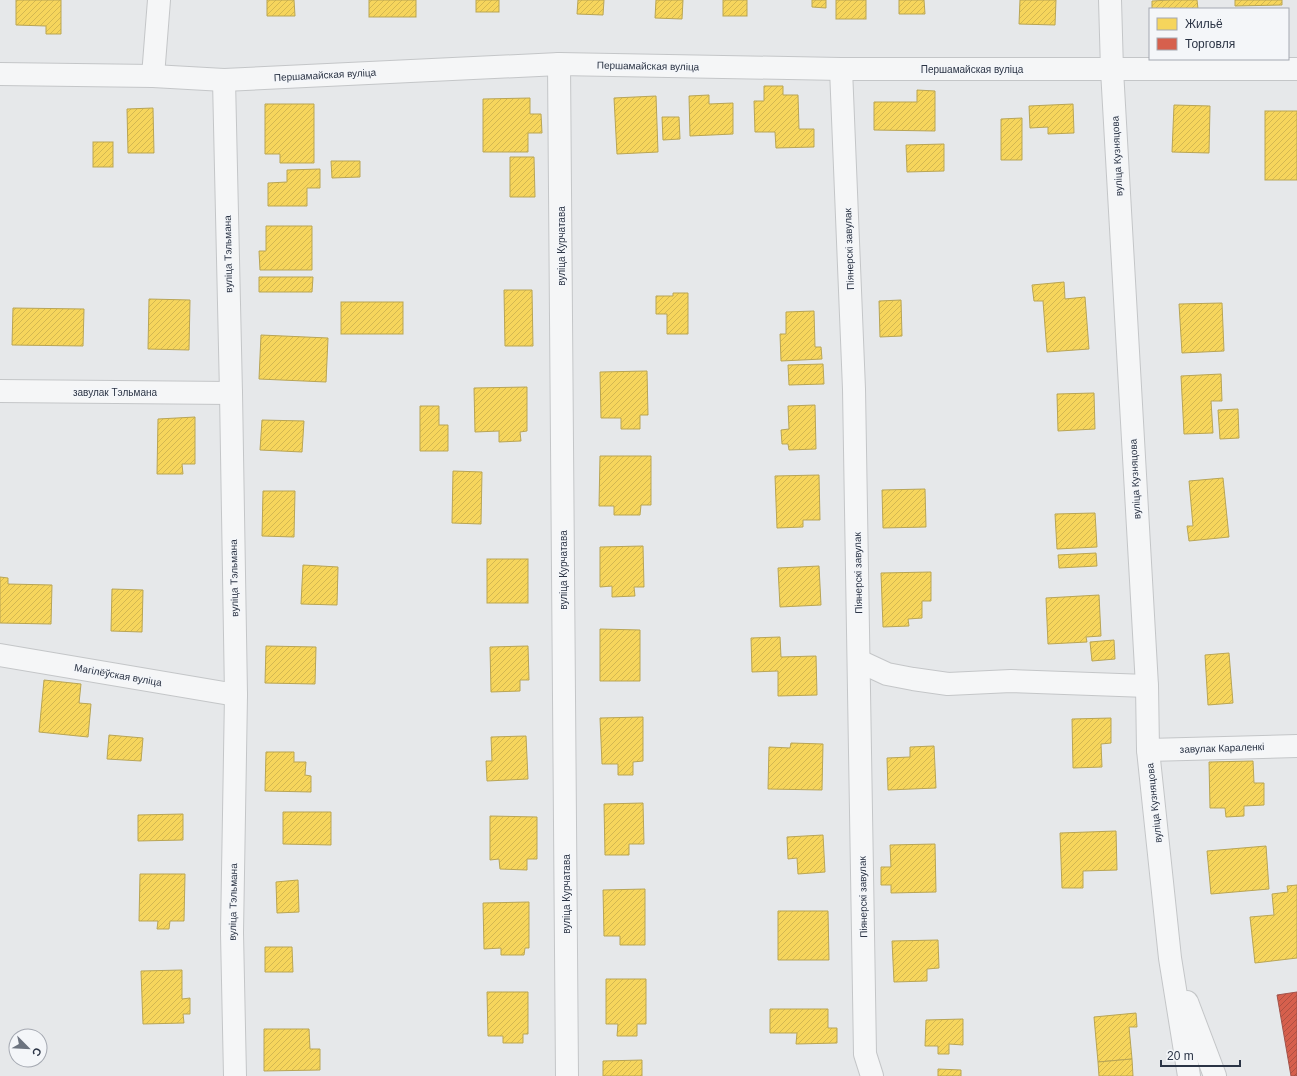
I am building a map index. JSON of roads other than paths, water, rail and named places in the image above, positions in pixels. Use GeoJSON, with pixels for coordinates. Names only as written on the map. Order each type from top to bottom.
{"type":"FeatureCollection","features":[{"type":"Feature","properties":{"kind":"street"},"geometry":{"type":"LineString","coordinates":[[154,76],[159,0]]}},
{"type":"Feature","properties":{"kind":"street","name":"вуліца Кузняцова"},"geometry":{"type":"LineString","coordinates":[[1110,0],[1112,70],[1147,686],[1148,750],[1170,958],[1189,1076]]}},
{"type":"Feature","properties":{"kind":"street","name":"Першамайская вуліца"},"geometry":{"type":"LineString","coordinates":[[0,74],[154,76],[224,80],[559,64],[841,69],[1297,69]]}},
{"type":"Feature","properties":{"kind":"street","name":"вуліца Курчатава"},"geometry":{"type":"LineString","coordinates":[[559,64],[567,1076]]}},
{"type":"Feature","properties":{"kind":"street","name":"Піянерскі завулак"},"geometry":{"type":"LineString","coordinates":[[841,69],[854,389],[865,1054],[872,1076]]}},
{"type":"Feature","properties":{"kind":"street","name":"вуліца Тэльмана"},"geometry":{"type":"LineString","coordinates":[[224,80],[236,695],[232,933],[235,1076]]}},
{"type":"Feature","properties":{"kind":"street","name":"завулак Тэльмана"},"geometry":{"type":"LineString","coordinates":[[0,391],[231,393]]}},
{"type":"Feature","properties":{"kind":"street","name":"Магілёўская вуліца"},"geometry":{"type":"LineString","coordinates":[[0,655],[236,695]]}},
{"type":"Feature","properties":{"kind":"street"},"geometry":{"type":"LineString","coordinates":[[859,661],[887,674],[948,684],[1011,681],[1147,686]]}},
{"type":"Feature","properties":{"kind":"street","name":"завулак Караленкі"},"geometry":{"type":"LineString","coordinates":[[1148,750],[1297,746]]}},
{"type":"Feature","properties":{"kind":"street","name":"вуліца Кузняцова"},"geometry":{"type":"LineString","coordinates":[[1170,958],[1215,1076]]}}]}
